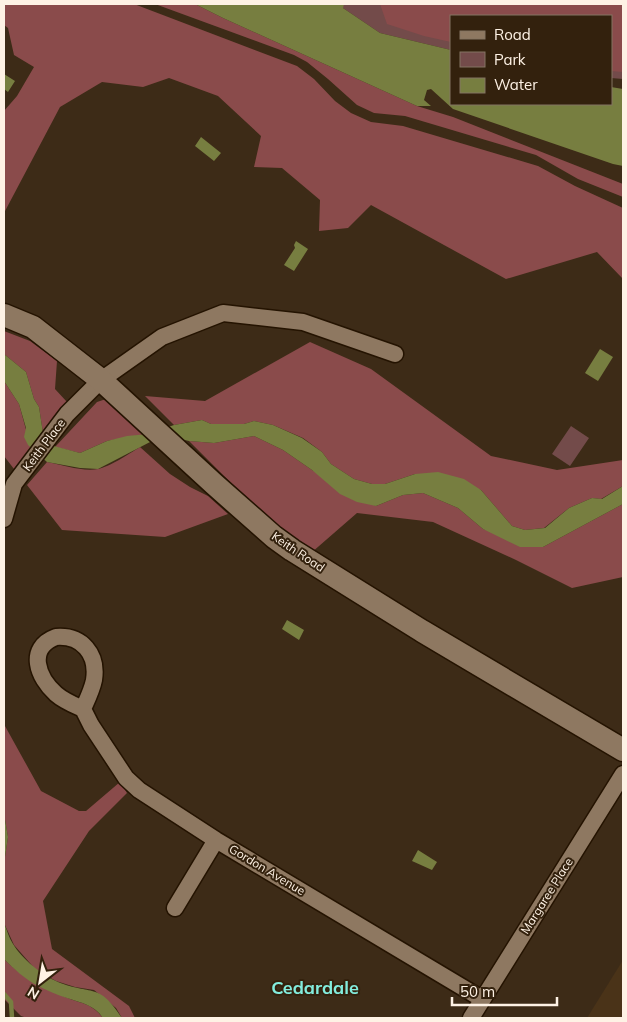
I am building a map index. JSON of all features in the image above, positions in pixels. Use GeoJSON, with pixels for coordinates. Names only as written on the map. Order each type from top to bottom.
{"type":"FeatureCollection","features":[{"type":"Feature","properties":{"kind":"street","name":"Keith Place"},"geometry":{"type":"LineString","coordinates":[[4,519],[14,484],[66,414],[101,380],[162,337],[223,313],[303,322],[395,354]]}},
{"type":"Feature","properties":{"kind":"street","name":"Keith Road"},"geometry":{"type":"LineString","coordinates":[[4,315],[33,327],[101,380],[208,479],[274,537],[292,550],[422,631],[623,750]]}},
{"type":"Feature","properties":{"kind":"street","name":"Gordon Avenue"},"geometry":{"type":"LineString","coordinates":[[84,709],[91,725],[126,778],[139,790],[216,840],[482,999]]}},
{"type":"Feature","properties":{"kind":"street","name":"Margaree Place"},"geometry":{"type":"LineString","coordinates":[[471,1018],[623,774]]}},
{"type":"Feature","properties":{"kind":"street"},"geometry":{"type":"LineString","coordinates":[[176,908],[216,840]]}},
{"type":"Feature","properties":{"kind":"shaded area"},"geometry":{"type":"Polygon","coordinates":[[[4,4],[134,4],[297,66],[314,79],[335,101],[351,113],[371,122],[403,126],[538,166],[575,186],[623,208],[623,279],[597,252],[506,279],[371,205],[348,228],[319,231],[320,200],[282,168],[254,167],[261,136],[218,96],[169,78],[143,87],[102,82],[60,107],[4,213],[4,111],[17,96],[34,67],[14,55],[8,28],[4,25],[4,4]]]}},
{"type":"Feature","properties":{"kind":"shaded area"},"geometry":{"type":"Polygon","coordinates":[[[155,4],[195,4],[417,106],[453,117],[623,184],[623,197],[578,179],[536,155],[405,116],[374,113],[357,105],[307,62],[294,55],[155,4]]]}},
{"type":"Feature","properties":{"kind":"shaded area"},"geometry":{"type":"Polygon","coordinates":[[[380,4],[623,4],[623,72],[612,71],[612,15],[450,15],[450,42],[424,36],[387,24],[380,4]]]}},
{"type":"Feature","properties":{"kind":"shaded area"},"geometry":{"type":"Polygon","coordinates":[[[4,331],[30,341],[57,361],[55,389],[67,402],[43,433],[39,407],[34,399],[26,372],[4,354],[4,331]]]}},
{"type":"Feature","properties":{"kind":"shaded area"},"geometry":{"type":"Polygon","coordinates":[[[310,342],[371,369],[491,456],[557,470],[623,460],[623,486],[601,499],[592,498],[569,508],[544,528],[525,530],[512,526],[481,490],[415,474],[385,484],[372,484],[354,479],[331,464],[322,452],[303,438],[273,425],[254,421],[244,424],[211,424],[202,420],[174,425],[145,396],[205,401],[310,342]]]}},
{"type":"Feature","properties":{"kind":"shaded area"},"geometry":{"type":"Polygon","coordinates":[[[4,381],[19,404],[31,448],[14,469],[4,456],[4,381]]]}},
{"type":"Feature","properties":{"kind":"shaded area"},"geometry":{"type":"Polygon","coordinates":[[[106,399],[146,434],[107,441],[80,453],[55,447],[97,402],[106,399]]]}},
{"type":"Feature","properties":{"kind":"shaded area"},"geometry":{"type":"Polygon","coordinates":[[[254,436],[283,450],[312,470],[376,506],[403,495],[423,493],[458,508],[483,529],[543,547],[623,504],[623,577],[572,588],[433,522],[357,513],[311,553],[251,503],[189,441],[214,443],[254,436]]]}},
{"type":"Feature","properties":{"kind":"shaded area"},"geometry":{"type":"Polygon","coordinates":[[[140,447],[170,474],[208,496],[228,514],[165,537],[62,530],[27,485],[47,462],[92,470],[103,468],[140,447]]]}},
{"type":"Feature","properties":{"kind":"shaded area"},"geometry":{"type":"Polygon","coordinates":[[[4,726],[41,791],[79,811],[86,811],[120,782],[127,793],[89,831],[43,901],[52,949],[129,1006],[135,1018],[122,1018],[116,1008],[94,990],[56,981],[36,970],[14,945],[4,923],[4,863],[8,837],[4,814],[4,726]]]}},
{"type":"Feature","properties":{"kind":"shaded area"},"geometry":{"type":"Polygon","coordinates":[[[4,959],[17,971],[32,980],[63,996],[90,1006],[103,1018],[27,1018],[21,1016],[4,999],[4,959]]]}},
{"type":"Feature","properties":{"kind":"shaded area"},"geometry":{"type":"Polygon","coordinates":[[[623,960],[623,1018],[587,1018],[623,960]]]}},
{"type":"Feature","properties":{"kind":"green space"},"geometry":{"type":"Polygon","coordinates":[[[340,4],[623,4],[623,79],[612,78],[612,15],[450,15],[450,50],[380,33],[340,4]]]}},
{"type":"Feature","properties":{"kind":"green space"},"geometry":{"type":"Polygon","coordinates":[[[571,426],[589,438],[570,466],[552,454],[571,426]]]}},
{"type":"Feature","properties":{"kind":"water"},"geometry":{"type":"Polygon","coordinates":[[[195,4],[344,4],[343,8],[380,33],[450,50],[450,105],[612,105],[612,87],[623,89],[623,166],[453,109],[431,89],[427,90],[424,100],[431,106],[417,106],[195,4]]]}},
{"type":"Feature","properties":{"kind":"water"},"geometry":{"type":"Polygon","coordinates":[[[4,74],[15,81],[8,92],[4,89],[4,74]]]}},
{"type":"Feature","properties":{"kind":"water"},"geometry":{"type":"Polygon","coordinates":[[[201,137],[221,153],[214,161],[195,146],[201,137]]]}},
{"type":"Feature","properties":{"kind":"water"},"geometry":{"type":"Polygon","coordinates":[[[296,241],[308,249],[294,271],[284,265],[295,248],[296,241]]]}},
{"type":"Feature","properties":{"kind":"water"},"geometry":{"type":"Polygon","coordinates":[[[600,349],[613,357],[598,381],[585,373],[600,349]]]}},
{"type":"Feature","properties":{"kind":"water"},"geometry":{"type":"Polygon","coordinates":[[[4,354],[26,372],[34,399],[39,407],[43,433],[54,446],[80,453],[107,441],[127,436],[148,434],[174,425],[202,420],[211,424],[244,424],[254,421],[273,425],[302,438],[322,452],[331,464],[354,479],[372,484],[385,484],[415,474],[438,472],[464,479],[481,490],[512,526],[525,530],[545,528],[569,508],[592,498],[602,499],[623,486],[623,504],[543,547],[520,547],[483,529],[458,508],[423,493],[403,495],[376,506],[357,502],[340,494],[312,470],[283,450],[254,436],[214,443],[189,441],[172,437],[152,441],[98,469],[47,462],[28,445],[24,437],[26,428],[19,404],[4,381],[4,354]]]}},
{"type":"Feature","properties":{"kind":"water"},"geometry":{"type":"Polygon","coordinates":[[[287,620],[304,630],[299,640],[282,629],[287,620]]]}},
{"type":"Feature","properties":{"kind":"water"},"geometry":{"type":"Polygon","coordinates":[[[4,814],[8,837],[4,863],[4,814]]]}},
{"type":"Feature","properties":{"kind":"water"},"geometry":{"type":"Polygon","coordinates":[[[418,850],[437,862],[432,870],[412,861],[418,850]]]}},
{"type":"Feature","properties":{"kind":"water"},"geometry":{"type":"Polygon","coordinates":[[[4,923],[13,944],[33,966],[58,982],[100,994],[114,1006],[122,1018],[103,1018],[92,1007],[38,986],[20,974],[4,959],[4,923]]]}},
{"type":"Feature","properties":{"kind":"waterway"},"geometry":{"type":"LineString","coordinates":[[4,994],[11,1002],[12,1018]]}},
{"type":"Feature","properties":{"kind":"district","name":"Cedardale"},"geometry":{"type":"Point","coordinates":[315,988]}}]}
